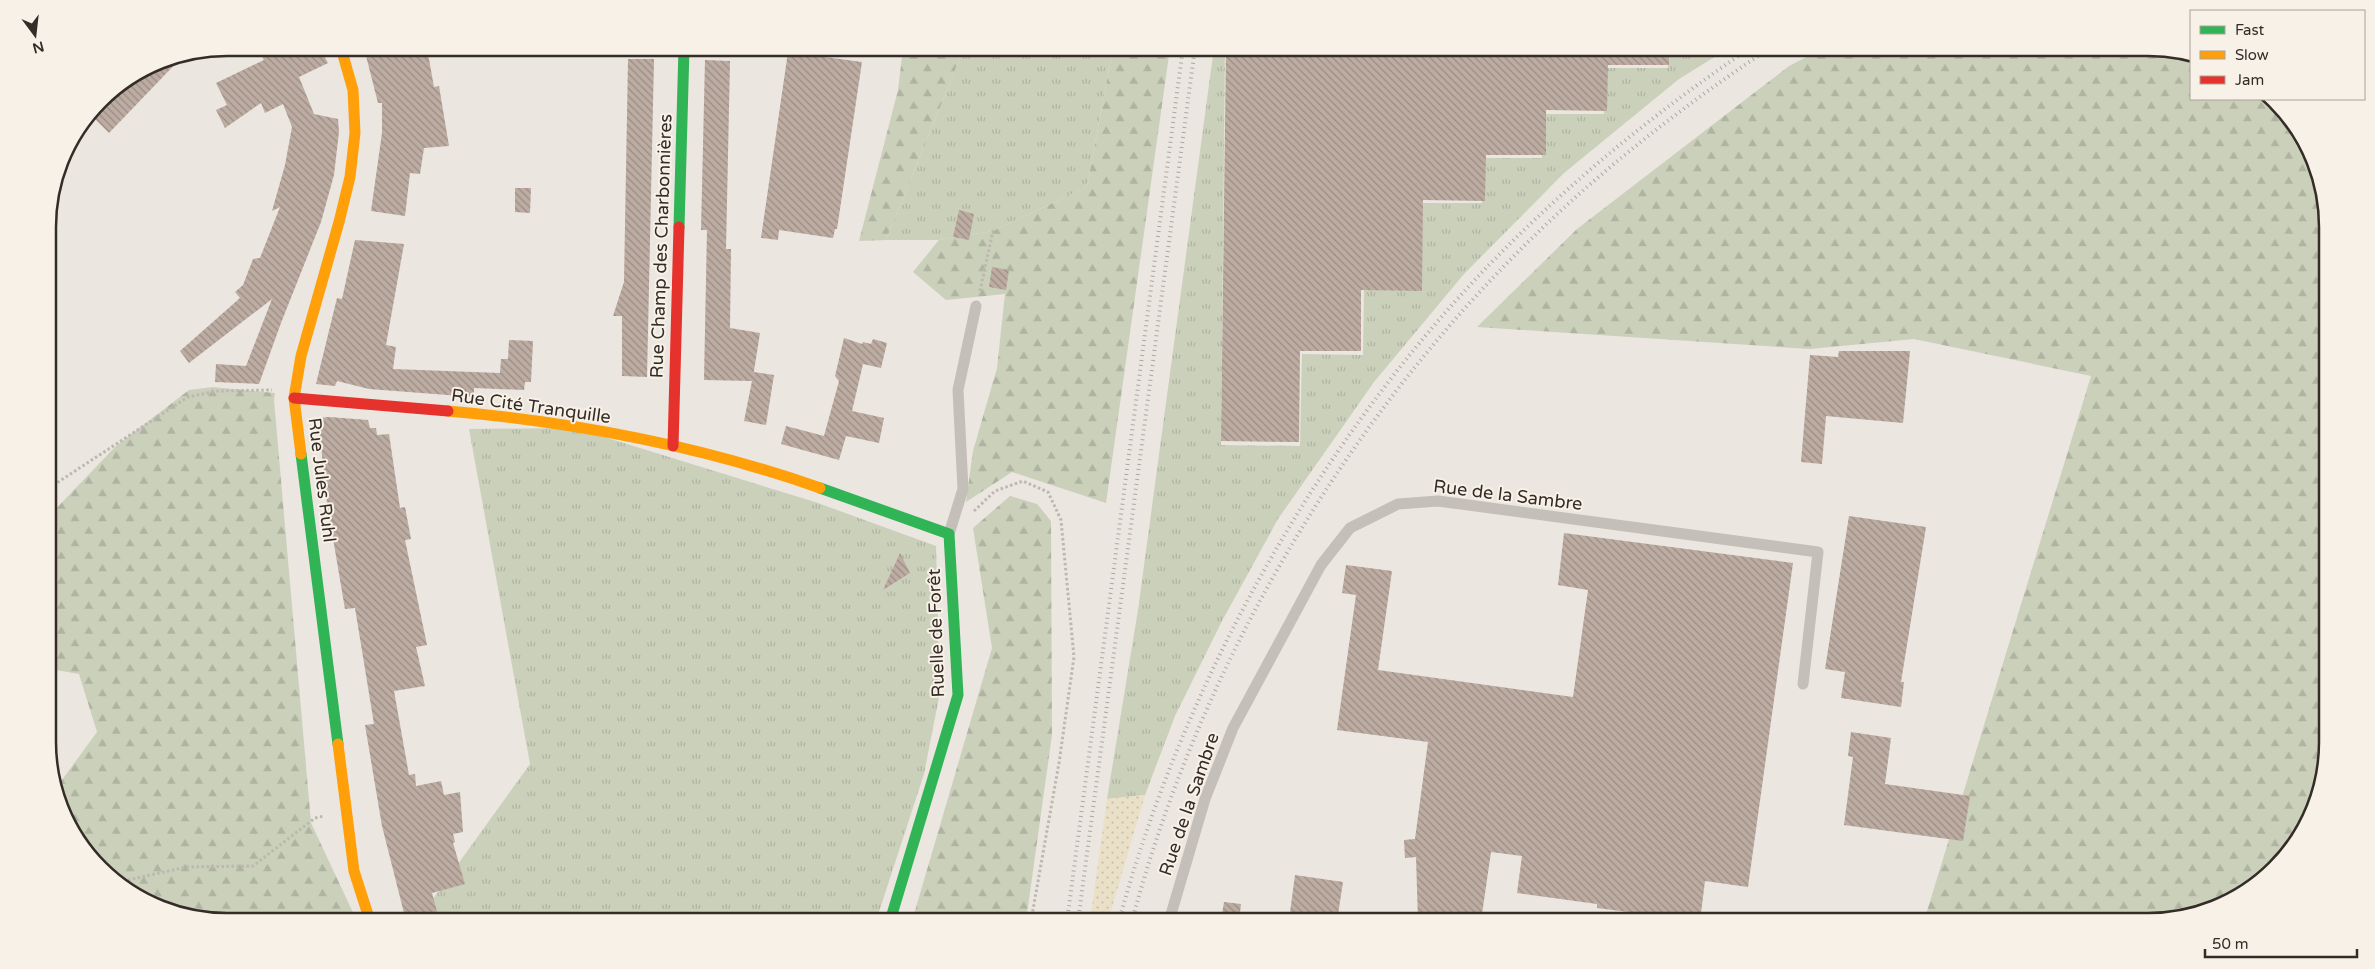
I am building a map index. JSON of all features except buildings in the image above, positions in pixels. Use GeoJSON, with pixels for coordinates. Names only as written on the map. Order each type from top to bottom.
{"type":"FeatureCollection","features":[{"type":"Feature","properties":{"kind":"street","name":"Rue Jules Ruhl"},"geometry":{"type":"LineString","coordinates":[[344,57],[353,89],[355,148],[343,204],[297,368],[294,398],[354,871],[367,913]]}},
{"type":"Feature","properties":{"kind":"street","name":"Rue Champ des Charbonnières"},"geometry":{"type":"LineString","coordinates":[[673,446],[684,57]]}},
{"type":"Feature","properties":{"kind":"street","name":"Rue Cité Tranquille"},"geometry":{"type":"LineString","coordinates":[[294,398],[489,415],[673,446],[760,467],[950,534]]}},
{"type":"Feature","properties":{"kind":"street","name":"Ruelle de Forêt"},"geometry":{"type":"LineString","coordinates":[[893,913],[958,695],[950,534]]}},
{"type":"Feature","properties":{"kind":"lane"},"geometry":{"type":"LineString","coordinates":[[950,534],[963,489],[958,390],[976,306]]}},
{"type":"Feature","properties":{"kind":"lane","name":"Rue de la Sambre"},"geometry":{"type":"LineString","coordinates":[[1171,913],[1205,799],[1233,728],[1321,565],[1350,528],[1398,504],[1438,502],[1818,552],[1803,684]]}},
{"type":"Feature","properties":{"kind":"path"},"geometry":{"type":"LineString","coordinates":[[976,306],[993,231]]}},
{"type":"Feature","properties":{"kind":"path"},"geometry":{"type":"LineString","coordinates":[[56,483],[188,397],[218,391],[263,388],[294,398]]}},
{"type":"Feature","properties":{"kind":"path"},"geometry":{"type":"LineString","coordinates":[[969,516],[995,491],[1023,481],[1048,492],[1061,520],[1074,657],[1059,763],[1032,913]]}},
{"type":"Feature","properties":{"kind":"path"},"geometry":{"type":"LineString","coordinates":[[127,880],[187,867],[253,866],[315,818],[346,813]]}},
{"type":"Feature","properties":{"kind":"green space"},"geometry":{"type":"Polygon","coordinates":[[[1213,56],[1225,56],[1221,445],[1300,446],[1302,354],[1363,355],[1364,289],[1421,203],[1482,203],[1483,158],[1542,158],[1543,114],[1604,114],[1605,68],[1668,68],[1669,56],[1716,56],[1679,79],[1564,173],[1464,274],[1374,382],[1278,519],[1222,621],[1175,716],[1145,795],[1107,799],[1138,610],[1213,56]]]}},
{"type":"Feature","properties":{"kind":"green space"},"geometry":{"type":"Polygon","coordinates":[[[1808,56],[2147,56],[2181,60],[2190,62],[2190,100],[2262,100],[2283,123],[2296,142],[2306,162],[2313,183],[2319,228],[2319,741],[2317,764],[2306,807],[2296,827],[2283,846],[2269,863],[2252,877],[2223,895],[2203,904],[2159,912],[1927,912],[2091,376],[1914,339],[1810,349],[1477,327],[1577,229],[1789,66],[1808,56]]]}},
{"type":"Feature","properties":{"kind":"green space"},"geometry":{"type":"Polygon","coordinates":[[[902,57],[961,57],[886,240],[859,241],[898,90],[902,57]]]}},
{"type":"Feature","properties":{"kind":"green space"},"geometry":{"type":"Polygon","coordinates":[[[961,57],[1111,57],[1087,187],[993,231],[939,240],[886,240],[961,57]]]}},
{"type":"Feature","properties":{"kind":"green space"},"geometry":{"type":"Polygon","coordinates":[[[1111,57],[1169,57],[1106,503],[1012,472],[966,502],[973,451],[997,368],[1005,294],[946,300],[913,272],[939,240],[993,231],[1087,187],[1111,57]]]}},
{"type":"Feature","properties":{"kind":"green space"},"geometry":{"type":"Polygon","coordinates":[[[213,387],[275,393],[274,400],[311,823],[353,913],[228,913],[205,911],[172,904],[132,884],[99,854],[85,837],[65,797],[61,781],[97,732],[79,674],[56,670],[56,508],[116,446],[189,390],[213,387]]]}},
{"type":"Feature","properties":{"kind":"green space"},"geometry":{"type":"Polygon","coordinates":[[[575,428],[815,502],[936,546],[940,692],[924,774],[879,913],[423,913],[530,764],[469,429],[575,428]]]}},
{"type":"Feature","properties":{"kind":"green space"},"geometry":{"type":"Polygon","coordinates":[[[1010,496],[1037,504],[1051,521],[1052,735],[1027,913],[914,913],[992,648],[973,528],[1010,496]]]}},
{"type":"Feature","properties":{"kind":"sand"},"geometry":{"type":"Polygon","coordinates":[[[1145,795],[1110,913],[1091,913],[1107,799],[1145,795]]]}},
{"type":"Feature","properties":{"kind":"railway"},"geometry":{"type":"LineString","coordinates":[[1068,913],[1182,56]]}},
{"type":"Feature","properties":{"kind":"railway"},"geometry":{"type":"LineString","coordinates":[[1079,913],[1194,56]]}},
{"type":"Feature","properties":{"kind":"railway"},"geometry":{"type":"LineString","coordinates":[[1122,913],[1148,827],[1184,733],[1227,640],[1276,550],[1330,463],[1389,381],[1453,303],[1522,232],[1576,182],[1632,135],[1690,90],[1738,56]]}},
{"type":"Feature","properties":{"kind":"railway"},"geometry":{"type":"LineString","coordinates":[[1135,913],[1161,827],[1196,734],[1238,644],[1285,556],[1339,471],[1397,390],[1460,313],[1556,215],[1644,139],[1706,92],[1758,56]]}},
{"type":"Feature","properties":{"kind":"traffic: fast"},"geometry":{"type":"LineString","coordinates":[[679,227],[684,57]]}},
{"type":"Feature","properties":{"kind":"traffic: fast"},"geometry":{"type":"LineString","coordinates":[[301,454],[338,744]]}},
{"type":"Feature","properties":{"kind":"traffic: fast"},"geometry":{"type":"LineString","coordinates":[[820,488],[949,534],[958,695],[893,913]]}},
{"type":"Feature","properties":{"kind":"traffic: slow"},"geometry":{"type":"LineString","coordinates":[[301,454],[294,398],[301,356],[350,177],[355,133],[353,90],[344,57]]}},
{"type":"Feature","properties":{"kind":"traffic: slow"},"geometry":{"type":"LineString","coordinates":[[448,411],[542,422],[636,438],[729,460],[820,488]]}},
{"type":"Feature","properties":{"kind":"traffic: slow"},"geometry":{"type":"LineString","coordinates":[[338,744],[354,871],[367,913]]}},
{"type":"Feature","properties":{"kind":"traffic: jam"},"geometry":{"type":"LineString","coordinates":[[673,446],[679,227]]}},
{"type":"Feature","properties":{"kind":"traffic: jam"},"geometry":{"type":"LineString","coordinates":[[294,398],[448,411]]}}]}
